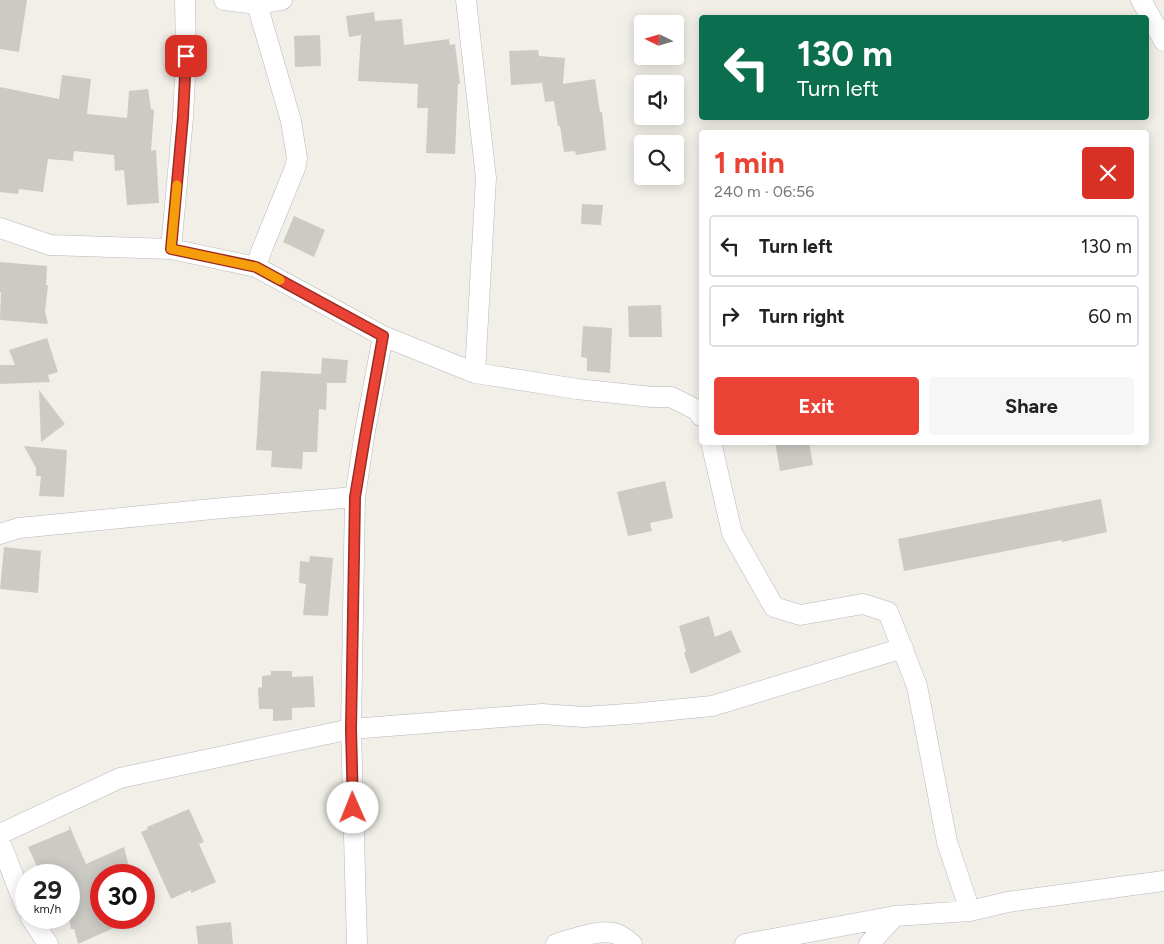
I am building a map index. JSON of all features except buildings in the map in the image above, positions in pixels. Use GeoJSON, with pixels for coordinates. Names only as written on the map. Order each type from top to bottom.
{"type":"FeatureCollection","features":[{"type":"Feature","properties":{"kind":"street"},"geometry":{"type":"LineString","coordinates":[[171,249],[183,117],[186,56],[185,0]]}},
{"type":"Feature","properties":{"kind":"street"},"geometry":{"type":"LineString","coordinates":[[224,0],[257,4],[282,0]]}},
{"type":"Feature","properties":{"kind":"street"},"geometry":{"type":"LineString","coordinates":[[466,0],[486,178],[475,373]]}},
{"type":"Feature","properties":{"kind":"street"},"geometry":{"type":"LineString","coordinates":[[1141,0],[1164,41]]}},
{"type":"Feature","properties":{"kind":"street"},"geometry":{"type":"LineString","coordinates":[[256,267],[295,168],[297,158],[291,121],[257,4]]}},
{"type":"Feature","properties":{"kind":"street"},"geometry":{"type":"LineString","coordinates":[[0,228],[50,245],[171,249],[256,267],[383,336],[475,373],[577,389],[652,397],[671,397],[697,410],[699,413]]}},
{"type":"Feature","properties":{"kind":"street"},"geometry":{"type":"LineString","coordinates":[[357,944],[351,729],[355,497],[383,336]]}},
{"type":"Feature","properties":{"kind":"street"},"geometry":{"type":"LineString","coordinates":[[712,445],[732,533],[774,606],[800,615],[863,604],[888,612],[917,686],[947,842],[970,911]]}},
{"type":"Feature","properties":{"kind":"street"},"geometry":{"type":"LineString","coordinates":[[0,534],[19,528],[355,497]]}},
{"type":"Feature","properties":{"kind":"street"},"geometry":{"type":"LineString","coordinates":[[0,834],[120,778],[351,729],[542,714],[584,717],[712,706],[903,648]]}},
{"type":"Feature","properties":{"kind":"street"},"geometry":{"type":"LineString","coordinates":[[0,842],[15,880]]}},
{"type":"Feature","properties":{"kind":"street"},"geometry":{"type":"LineString","coordinates":[[745,944],[895,916],[970,911],[1008,902],[1164,881]]}},
{"type":"Feature","properties":{"kind":"street"},"geometry":{"type":"LineString","coordinates":[[869,944],[895,916]]}},
{"type":"Feature","properties":{"kind":"street"},"geometry":{"type":"LineString","coordinates":[[38,929],[48,944]]}},
{"type":"Feature","properties":{"kind":"street"},"geometry":{"type":"LineString","coordinates":[[556,944],[595,933],[607,932],[618,934],[632,944]]}},
{"type":"Feature","properties":{"kind":"slow traffic"},"geometry":{"type":"LineString","coordinates":[[177,185],[171,249],[256,267],[280,280]]}},
{"type":"Feature","properties":{"kind":"route"},"geometry":{"type":"LineString","coordinates":[[186,56],[183,117],[171,249],[256,267],[383,336],[355,497],[351,729],[353,808]]}}]}
